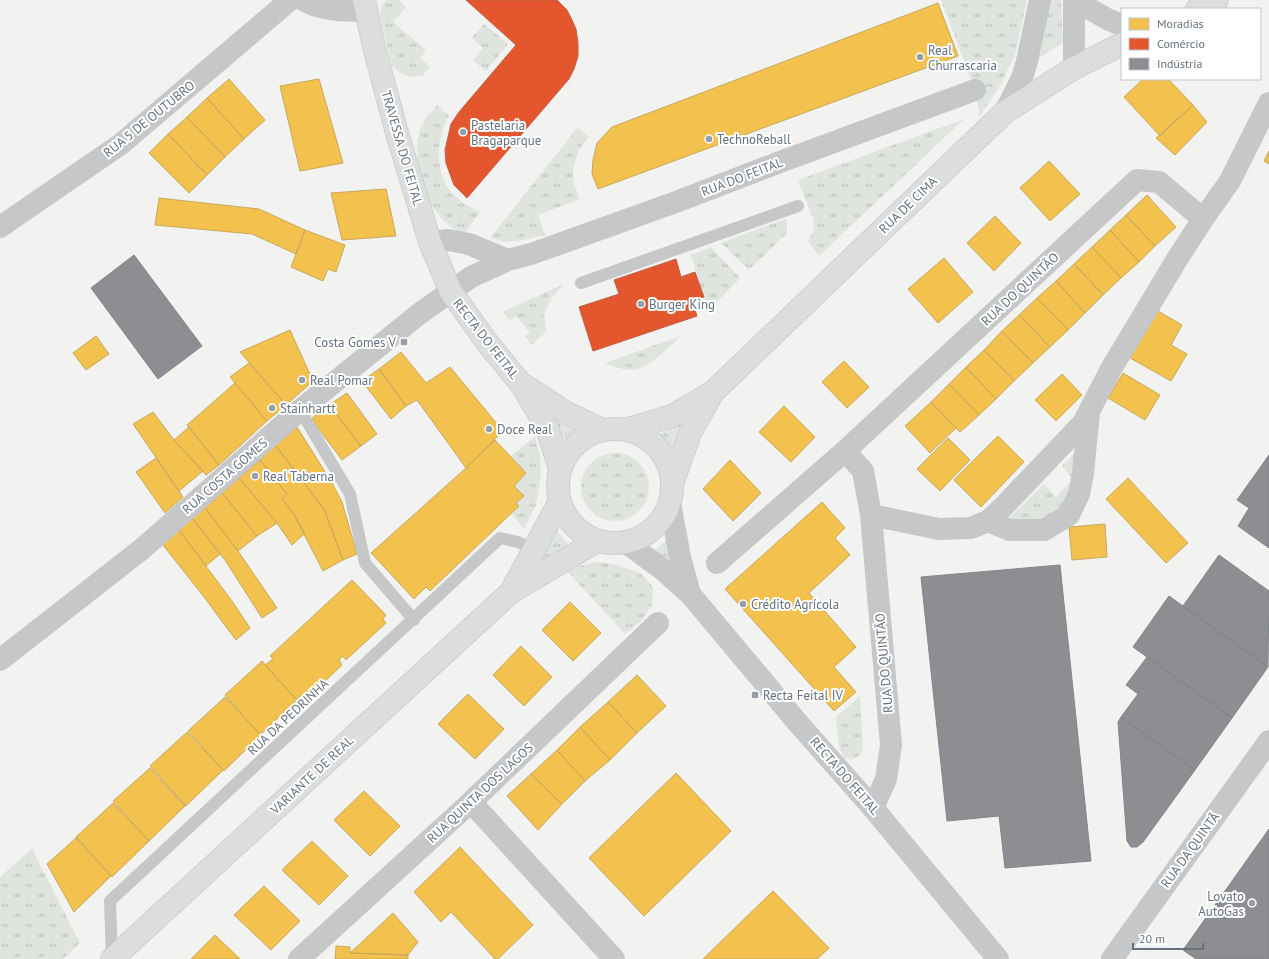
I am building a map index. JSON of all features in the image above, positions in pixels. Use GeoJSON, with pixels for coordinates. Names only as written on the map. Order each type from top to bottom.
{"type":"FeatureCollection","features":[{"type":"Feature","properties":{"kind":"main road"},"geometry":{"type":"LineString","coordinates":[[1199,8],[1217,0]]}},
{"type":"Feature","properties":{"kind":"main road","name":"TRAVESSA DO FEITAL"},"geometry":{"type":"LineString","coordinates":[[366,6],[374,47],[397,133],[430,242],[451,292]]}},
{"type":"Feature","properties":{"kind":"main road","name":"RUA DE CIMA"},"geometry":{"type":"LineString","coordinates":[[628,429],[672,416],[713,392],[1005,112],[1074,68],[1121,44]]}},
{"type":"Feature","properties":{"kind":"main road","name":"RECTA DO FEITAL"},"geometry":{"type":"LineString","coordinates":[[451,292],[489,346],[522,385],[547,428],[560,469]]}},
{"type":"Feature","properties":{"kind":"main road","name":"RECTA DO FEITAL"},"geometry":{"type":"LineString","coordinates":[[522,385],[566,412],[600,429]]}},
{"type":"Feature","properties":{"kind":"main road","name":"RUA DE CIMA"},"geometry":{"type":"LineString","coordinates":[[671,493],[690,433],[713,392]]}},
{"type":"Feature","properties":{"kind":"main road","name":"RECTA DO FEITAL"},"geometry":{"type":"LineString","coordinates":[[614,427],[628,429],[648,440],[661,451],[670,465],[671,493],[662,521],[652,533],[639,539],[625,542],[612,543],[597,541],[582,533],[569,521],[559,503],[557,486],[560,469],[575,445],[600,429],[614,427]]}},
{"type":"Feature","properties":{"kind":"main road","name":"VARIANTE DE REAL"},"geometry":{"type":"LineString","coordinates":[[511,592],[559,503]]}},
{"type":"Feature","properties":{"kind":"main road","name":"VARIANTE DE REAL"},"geometry":{"type":"LineString","coordinates":[[112,959],[511,592],[597,541]]}},
{"type":"Feature","properties":{"kind":"street","name":"RUA 5 DE OUTUBRO"},"geometry":{"type":"LineString","coordinates":[[0,227],[121,144],[290,0]]}},
{"type":"Feature","properties":{"kind":"street"},"geometry":{"type":"LineString","coordinates":[[303,0],[310,4],[330,10],[366,6]]}},
{"type":"Feature","properties":{"kind":"street"},"geometry":{"type":"LineString","coordinates":[[1005,112],[1022,78],[1040,0]]}},
{"type":"Feature","properties":{"kind":"street"},"geometry":{"type":"LineString","coordinates":[[1074,68],[1074,0],[1109,20],[1121,25]]}},
{"type":"Feature","properties":{"kind":"street","name":"RUA DO FEITAL"},"geometry":{"type":"LineString","coordinates":[[451,292],[471,277],[508,260],[531,254],[676,202],[975,90]]}},
{"type":"Feature","properties":{"kind":"street"},"geometry":{"type":"LineString","coordinates":[[871,515],[939,529],[971,528],[988,521],[1003,507],[1083,422],[1112,369],[1176,261],[1230,181],[1269,103]]}},
{"type":"Feature","properties":{"kind":"street","name":"RUA DO QUINTÃO"},"geometry":{"type":"LineString","coordinates":[[717,563],[845,451],[1137,180],[1159,182],[1203,219]]}},
{"type":"Feature","properties":{"kind":"street"},"geometry":{"type":"LineString","coordinates":[[430,242],[448,240],[469,244],[508,260]]}},
{"type":"Feature","properties":{"kind":"street","name":"RUA COSTA GOMES"},"geometry":{"type":"LineString","coordinates":[[0,660],[142,548],[300,410],[419,314],[451,292]]}},
{"type":"Feature","properties":{"kind":"street"},"geometry":{"type":"LineString","coordinates":[[988,521],[1010,530],[1044,530],[1069,515],[1079,494],[1084,473],[1089,412]]}},
{"type":"Feature","properties":{"kind":"street","name":"RUA DO QUINTÃO"},"geometry":{"type":"LineString","coordinates":[[845,451],[863,471],[871,515],[891,745],[886,779],[873,808]]}},
{"type":"Feature","properties":{"kind":"street","name":"RECTA DO FEITAL"},"geometry":{"type":"LineString","coordinates":[[671,493],[680,557],[690,594]]}},
{"type":"Feature","properties":{"kind":"street","name":"RECTA DO FEITAL"},"geometry":{"type":"LineString","coordinates":[[625,542],[662,569],[690,594],[798,723],[873,808],[998,959]]}},
{"type":"Feature","properties":{"kind":"street","name":"RUA QUINTA DOS LAGOS"},"geometry":{"type":"LineString","coordinates":[[299,959],[472,802],[658,623]]}},
{"type":"Feature","properties":{"kind":"street","name":"RUA DA QUINTÃ"},"geometry":{"type":"LineString","coordinates":[[1112,959],[1269,742]]}},
{"type":"Feature","properties":{"kind":"street"},"geometry":{"type":"LineString","coordinates":[[472,802],[614,959]]}},
{"type":"Feature","properties":{"kind":"lane"},"geometry":{"type":"LineString","coordinates":[[581,283],[798,206]]}},
{"type":"Feature","properties":{"kind":"lane"},"geometry":{"type":"LineString","coordinates":[[300,410],[350,494],[365,563],[414,620]]}},
{"type":"Feature","properties":{"kind":"lane","name":"RUA DA PEDRINHA"},"geometry":{"type":"LineString","coordinates":[[112,959],[110,901],[414,620],[500,538],[518,542],[534,550]]}},
{"type":"Feature","properties":{"kind":"green space"},"geometry":{"type":"Polygon","coordinates":[[[387,0],[399,0],[406,7],[393,22],[426,50],[420,58],[430,67],[422,76],[411,77],[400,73],[392,66],[380,16],[381,6],[387,0]]]}},
{"type":"Feature","properties":{"kind":"green space"},"geometry":{"type":"Polygon","coordinates":[[[941,0],[1027,0],[1015,55],[999,87],[980,116],[975,90],[941,0]]]}},
{"type":"Feature","properties":{"kind":"green space"},"geometry":{"type":"Polygon","coordinates":[[[1049,0],[1061,0],[1063,42],[1039,58],[1049,0]]]}},
{"type":"Feature","properties":{"kind":"green space"},"geometry":{"type":"Polygon","coordinates":[[[484,24],[508,44],[486,71],[473,60],[483,48],[472,38],[484,24]]]}},
{"type":"Feature","properties":{"kind":"green space"},"geometry":{"type":"Polygon","coordinates":[[[437,105],[449,116],[444,125],[439,147],[440,169],[444,180],[449,189],[459,199],[468,206],[480,212],[463,236],[445,221],[433,208],[426,195],[420,176],[417,154],[419,134],[425,120],[437,105]]]}},
{"type":"Feature","properties":{"kind":"green space"},"geometry":{"type":"Polygon","coordinates":[[[964,119],[819,256],[808,241],[814,231],[813,219],[798,180],[964,119]]]}},
{"type":"Feature","properties":{"kind":"green space"},"geometry":{"type":"Polygon","coordinates":[[[578,127],[589,137],[579,149],[573,169],[574,184],[580,199],[538,215],[545,235],[507,242],[490,238],[578,127]]]}},
{"type":"Feature","properties":{"kind":"green space"},"geometry":{"type":"Polygon","coordinates":[[[787,218],[787,233],[749,270],[721,243],[787,218]]]}},
{"type":"Feature","properties":{"kind":"green space"},"geometry":{"type":"Polygon","coordinates":[[[711,247],[740,278],[708,311],[691,255],[711,247]]]}},
{"type":"Feature","properties":{"kind":"green space"},"geometry":{"type":"Polygon","coordinates":[[[564,284],[551,299],[544,315],[546,331],[532,345],[525,336],[530,332],[516,316],[510,320],[502,312],[564,284]]]}},
{"type":"Feature","properties":{"kind":"green space"},"geometry":{"type":"Polygon","coordinates":[[[681,336],[658,357],[639,369],[622,369],[605,363],[681,336]]]}},
{"type":"Feature","properties":{"kind":"green space"},"geometry":{"type":"Polygon","coordinates":[[[551,413],[578,427],[562,440],[551,413]]]}},
{"type":"Feature","properties":{"kind":"green space"},"geometry":{"type":"Polygon","coordinates":[[[688,418],[673,448],[660,434],[688,418]]]}},
{"type":"Feature","properties":{"kind":"green space"},"geometry":{"type":"Polygon","coordinates":[[[535,436],[540,456],[541,475],[536,505],[524,529],[512,514],[519,507],[516,503],[524,496],[514,486],[526,473],[510,457],[535,436]]]}},
{"type":"Feature","properties":{"kind":"green space"},"geometry":{"type":"Polygon","coordinates":[[[1077,451],[1074,486],[1065,507],[1051,520],[1007,520],[1044,484],[1056,497],[1073,479],[1062,466],[1077,451]]]}},
{"type":"Feature","properties":{"kind":"green space"},"geometry":{"type":"Polygon","coordinates":[[[615,453],[628,456],[639,463],[646,474],[649,487],[646,500],[639,511],[628,518],[615,521],[602,518],[591,511],[584,500],[581,487],[584,474],[591,463],[602,456],[615,453]]]}},
{"type":"Feature","properties":{"kind":"green space"},"geometry":{"type":"Polygon","coordinates":[[[556,529],[571,548],[536,566],[556,529]]]}},
{"type":"Feature","properties":{"kind":"green space"},"geometry":{"type":"Polygon","coordinates":[[[669,538],[677,575],[650,554],[669,538]]]}},
{"type":"Feature","properties":{"kind":"green space"},"geometry":{"type":"Polygon","coordinates":[[[595,562],[614,564],[640,573],[653,587],[652,605],[641,621],[625,634],[567,571],[595,562]]]}},
{"type":"Feature","properties":{"kind":"green space"},"geometry":{"type":"Polygon","coordinates":[[[860,696],[863,748],[860,755],[853,759],[844,758],[839,747],[836,717],[860,696]]]}},
{"type":"Feature","properties":{"kind":"green space"},"geometry":{"type":"Polygon","coordinates":[[[33,848],[35,855],[80,943],[63,959],[0,959],[0,877],[33,848]]]}},
{"type":"Feature","properties":{"kind":"building: Moradias"},"geometry":{"type":"Polygon","coordinates":[[[938,3],[958,56],[598,189],[592,174],[593,160],[597,143],[612,127],[938,3]]]}},
{"type":"Feature","properties":{"kind":"building: Moradias"},"geometry":{"type":"Polygon","coordinates":[[[229,79],[265,120],[244,139],[207,98],[229,79]]]}},
{"type":"Feature","properties":{"kind":"building: Moradias"},"geometry":{"type":"Polygon","coordinates":[[[319,79],[343,163],[300,171],[280,86],[319,79]]]}},
{"type":"Feature","properties":{"kind":"building: Moradias"},"geometry":{"type":"Polygon","coordinates":[[[1142,80],[1169,80],[1193,105],[1160,136],[1124,97],[1142,80]]]}},
{"type":"Feature","properties":{"kind":"building: Moradias"},"geometry":{"type":"Polygon","coordinates":[[[207,98],[244,139],[225,157],[187,117],[207,98]]]}},
{"type":"Feature","properties":{"kind":"building: Moradias"},"geometry":{"type":"Polygon","coordinates":[[[1193,105],[1207,122],[1175,155],[1156,138],[1193,105]]]}},
{"type":"Feature","properties":{"kind":"building: Moradias"},"geometry":{"type":"Polygon","coordinates":[[[187,117],[225,157],[207,175],[168,134],[187,117]]]}},
{"type":"Feature","properties":{"kind":"building: Moradias"},"geometry":{"type":"Polygon","coordinates":[[[168,134],[207,175],[189,193],[149,153],[168,134]]]}},
{"type":"Feature","properties":{"kind":"building: Moradias"},"geometry":{"type":"Polygon","coordinates":[[[1269,151],[1269,164],[1264,161],[1269,151]]]}},
{"type":"Feature","properties":{"kind":"building: Moradias"},"geometry":{"type":"Polygon","coordinates":[[[1049,161],[1080,194],[1050,221],[1020,188],[1049,161]]]}},
{"type":"Feature","properties":{"kind":"building: Moradias"},"geometry":{"type":"Polygon","coordinates":[[[386,189],[396,236],[342,240],[331,193],[386,189]]]}},
{"type":"Feature","properties":{"kind":"building: Moradias"},"geometry":{"type":"Polygon","coordinates":[[[1147,195],[1176,227],[1155,246],[1126,215],[1147,195]]]}},
{"type":"Feature","properties":{"kind":"building: Moradias"},"geometry":{"type":"Polygon","coordinates":[[[159,198],[259,209],[305,230],[296,254],[252,234],[155,225],[159,198]]]}},
{"type":"Feature","properties":{"kind":"building: Moradias"},"geometry":{"type":"Polygon","coordinates":[[[1126,215],[1155,246],[1139,262],[1110,230],[1126,215]]]}},
{"type":"Feature","properties":{"kind":"building: Moradias"},"geometry":{"type":"Polygon","coordinates":[[[995,216],[1021,243],[994,271],[967,243],[995,216]]]}},
{"type":"Feature","properties":{"kind":"building: Moradias"},"geometry":{"type":"Polygon","coordinates":[[[305,230],[345,245],[336,272],[328,269],[323,281],[291,267],[305,230]]]}},
{"type":"Feature","properties":{"kind":"building: Moradias"},"geometry":{"type":"Polygon","coordinates":[[[1110,230],[1139,262],[1121,278],[1092,247],[1110,230]]]}},
{"type":"Feature","properties":{"kind":"building: Moradias"},"geometry":{"type":"Polygon","coordinates":[[[1092,247],[1121,278],[1103,295],[1074,264],[1092,247]]]}},
{"type":"Feature","properties":{"kind":"building: Moradias"},"geometry":{"type":"Polygon","coordinates":[[[944,258],[973,292],[938,323],[908,289],[944,258]]]}},
{"type":"Feature","properties":{"kind":"building: Moradias"},"geometry":{"type":"Polygon","coordinates":[[[1074,264],[1103,295],[1085,313],[1056,281],[1074,264]]]}},
{"type":"Feature","properties":{"kind":"building: Moradias"},"geometry":{"type":"Polygon","coordinates":[[[1056,281],[1085,313],[1068,330],[1037,298],[1056,281]]]}},
{"type":"Feature","properties":{"kind":"building: Moradias"},"geometry":{"type":"Polygon","coordinates":[[[1037,298],[1068,330],[1050,347],[1019,315],[1037,298]]]}},
{"type":"Feature","properties":{"kind":"building: Moradias"},"geometry":{"type":"Polygon","coordinates":[[[1158,311],[1182,325],[1171,345],[1187,354],[1171,381],[1130,358],[1158,311]]]}},
{"type":"Feature","properties":{"kind":"building: Moradias"},"geometry":{"type":"Polygon","coordinates":[[[1019,315],[1050,347],[1033,363],[1002,331],[1019,315]]]}},
{"type":"Feature","properties":{"kind":"building: Moradias"},"geometry":{"type":"Polygon","coordinates":[[[290,330],[313,381],[286,405],[240,352],[290,330]]]}},
{"type":"Feature","properties":{"kind":"building: Moradias"},"geometry":{"type":"Polygon","coordinates":[[[1002,331],[1033,363],[1014,381],[984,350],[1002,331]]]}},
{"type":"Feature","properties":{"kind":"building: Moradias"},"geometry":{"type":"Polygon","coordinates":[[[96,336],[109,354],[86,370],[73,353],[96,336]]]}},
{"type":"Feature","properties":{"kind":"building: Moradias"},"geometry":{"type":"Polygon","coordinates":[[[984,350],[1014,381],[996,399],[966,367],[984,350]]]}},
{"type":"Feature","properties":{"kind":"building: Moradias"},"geometry":{"type":"Polygon","coordinates":[[[401,352],[426,383],[450,367],[503,431],[466,468],[417,400],[406,406],[379,369],[401,352]]]}},
{"type":"Feature","properties":{"kind":"building: Moradias"},"geometry":{"type":"Polygon","coordinates":[[[844,361],[869,387],[847,408],[822,382],[844,361]]]}},
{"type":"Feature","properties":{"kind":"building: Moradias"},"geometry":{"type":"Polygon","coordinates":[[[249,363],[286,405],[267,421],[230,377],[249,363]]]}},
{"type":"Feature","properties":{"kind":"building: Moradias"},"geometry":{"type":"Polygon","coordinates":[[[966,367],[996,399],[979,415],[949,384],[966,367]]]}},
{"type":"Feature","properties":{"kind":"building: Moradias"},"geometry":{"type":"Polygon","coordinates":[[[379,369],[406,406],[391,419],[362,381],[379,369]]]}},
{"type":"Feature","properties":{"kind":"building: Moradias"},"geometry":{"type":"Polygon","coordinates":[[[1123,373],[1160,395],[1145,420],[1108,398],[1123,373]]]}},
{"type":"Feature","properties":{"kind":"building: Moradias"},"geometry":{"type":"Polygon","coordinates":[[[1062,374],[1082,395],[1056,421],[1035,400],[1062,374]]]}},
{"type":"Feature","properties":{"kind":"building: Moradias"},"geometry":{"type":"Polygon","coordinates":[[[235,383],[267,421],[219,465],[187,425],[235,383]]]}},
{"type":"Feature","properties":{"kind":"building: Moradias"},"geometry":{"type":"Polygon","coordinates":[[[949,384],[979,415],[960,432],[931,402],[949,384]]]}},
{"type":"Feature","properties":{"kind":"building: Moradias"},"geometry":{"type":"Polygon","coordinates":[[[347,393],[377,434],[361,446],[329,405],[347,393]]]}},
{"type":"Feature","properties":{"kind":"building: Moradias"},"geometry":{"type":"Polygon","coordinates":[[[931,402],[956,428],[930,453],[905,426],[931,402]]]}},
{"type":"Feature","properties":{"kind":"building: Moradias"},"geometry":{"type":"Polygon","coordinates":[[[329,405],[361,446],[342,460],[311,419],[329,405]]]}},
{"type":"Feature","properties":{"kind":"building: Moradias"},"geometry":{"type":"Polygon","coordinates":[[[784,406],[815,437],[791,462],[759,432],[784,406]]]}},
{"type":"Feature","properties":{"kind":"building: Moradias"},"geometry":{"type":"Polygon","coordinates":[[[153,412],[174,440],[203,471],[179,491],[133,424],[153,412]]]}},
{"type":"Feature","properties":{"kind":"building: Moradias"},"geometry":{"type":"Polygon","coordinates":[[[189,427],[219,465],[206,475],[174,440],[189,427]]]}},
{"type":"Feature","properties":{"kind":"building: Moradias"},"geometry":{"type":"Polygon","coordinates":[[[297,427],[332,483],[342,502],[357,554],[343,560],[324,509],[275,445],[297,427]]]}},
{"type":"Feature","properties":{"kind":"building: Moradias"},"geometry":{"type":"Polygon","coordinates":[[[998,436],[1024,462],[981,507],[954,480],[998,436]]]}},
{"type":"Feature","properties":{"kind":"building: Moradias"},"geometry":{"type":"Polygon","coordinates":[[[948,438],[970,460],[940,491],[917,469],[948,438]]]}},
{"type":"Feature","properties":{"kind":"building: Moradias"},"geometry":{"type":"Polygon","coordinates":[[[495,440],[526,473],[514,486],[524,496],[516,503],[519,506],[430,591],[426,587],[414,599],[371,553],[495,440]]]}},
{"type":"Feature","properties":{"kind":"building: Moradias"},"geometry":{"type":"Polygon","coordinates":[[[275,445],[324,509],[343,560],[323,571],[293,513],[282,499],[287,494],[260,460],[275,445]]]}},
{"type":"Feature","properties":{"kind":"building: Moradias"},"geometry":{"type":"Polygon","coordinates":[[[156,458],[183,497],[165,513],[136,472],[156,458]]]}},
{"type":"Feature","properties":{"kind":"building: Moradias"},"geometry":{"type":"Polygon","coordinates":[[[260,460],[287,494],[282,499],[293,513],[305,533],[292,545],[277,523],[239,478],[260,460]]]}},
{"type":"Feature","properties":{"kind":"building: Moradias"},"geometry":{"type":"Polygon","coordinates":[[[730,460],[761,493],[733,521],[703,489],[730,460]]]}},
{"type":"Feature","properties":{"kind":"building: Moradias"},"geometry":{"type":"Polygon","coordinates":[[[239,478],[277,523],[257,536],[222,493],[239,478]]]}},
{"type":"Feature","properties":{"kind":"building: Moradias"},"geometry":{"type":"Polygon","coordinates":[[[1128,478],[1188,543],[1166,563],[1106,499],[1128,478]]]}},
{"type":"Feature","properties":{"kind":"building: Moradias"},"geometry":{"type":"Polygon","coordinates":[[[222,493],[257,536],[238,551],[205,508],[222,493]]]}},
{"type":"Feature","properties":{"kind":"building: Moradias"},"geometry":{"type":"Polygon","coordinates":[[[822,502],[845,528],[835,538],[850,555],[809,593],[856,647],[834,667],[856,692],[834,711],[725,589],[822,502]]]}},
{"type":"Feature","properties":{"kind":"building: Moradias"},"geometry":{"type":"Polygon","coordinates":[[[205,508],[238,551],[277,608],[262,618],[225,560],[192,518],[205,508]]]}},
{"type":"Feature","properties":{"kind":"building: Moradias"},"geometry":{"type":"Polygon","coordinates":[[[192,518],[220,554],[206,566],[179,530],[192,518]]]}},
{"type":"Feature","properties":{"kind":"building: Moradias"},"geometry":{"type":"Polygon","coordinates":[[[1105,524],[1107,557],[1072,560],[1069,527],[1105,524]]]}},
{"type":"Feature","properties":{"kind":"building: Moradias"},"geometry":{"type":"Polygon","coordinates":[[[179,530],[232,601],[250,628],[236,640],[163,545],[179,530]]]}},
{"type":"Feature","properties":{"kind":"building: Moradias"},"geometry":{"type":"Polygon","coordinates":[[[352,580],[386,615],[383,619],[386,623],[346,660],[343,656],[339,660],[342,665],[305,700],[301,695],[297,700],[265,665],[273,659],[270,656],[352,580]]]}},
{"type":"Feature","properties":{"kind":"building: Moradias"},"geometry":{"type":"Polygon","coordinates":[[[570,602],[601,633],[573,661],[542,630],[570,602]]]}},
{"type":"Feature","properties":{"kind":"building: Moradias"},"geometry":{"type":"Polygon","coordinates":[[[521,646],[552,677],[524,706],[493,675],[521,646]]]}},
{"type":"Feature","properties":{"kind":"building: Moradias"},"geometry":{"type":"Polygon","coordinates":[[[262,661],[297,700],[260,735],[225,695],[262,661]]]}},
{"type":"Feature","properties":{"kind":"building: Moradias"},"geometry":{"type":"Polygon","coordinates":[[[637,675],[666,706],[637,733],[608,702],[637,675]]]}},
{"type":"Feature","properties":{"kind":"building: Moradias"},"geometry":{"type":"Polygon","coordinates":[[[468,694],[504,729],[475,759],[438,724],[468,694]]]}},
{"type":"Feature","properties":{"kind":"building: Moradias"},"geometry":{"type":"Polygon","coordinates":[[[225,697],[261,735],[224,771],[188,731],[225,697]]]}},
{"type":"Feature","properties":{"kind":"building: Moradias"},"geometry":{"type":"Polygon","coordinates":[[[608,702],[637,733],[610,760],[580,727],[608,702]]]}},
{"type":"Feature","properties":{"kind":"building: Moradias"},"geometry":{"type":"Polygon","coordinates":[[[580,727],[610,760],[585,781],[557,750],[580,727]]]}},
{"type":"Feature","properties":{"kind":"building: Moradias"},"geometry":{"type":"Polygon","coordinates":[[[187,732],[223,770],[186,806],[150,766],[187,732]]]}},
{"type":"Feature","properties":{"kind":"building: Moradias"},"geometry":{"type":"Polygon","coordinates":[[[557,750],[585,781],[562,804],[531,774],[557,750]]]}},
{"type":"Feature","properties":{"kind":"building: Moradias"},"geometry":{"type":"Polygon","coordinates":[[[150,768],[185,806],[149,841],[113,801],[150,768]]]}},
{"type":"Feature","properties":{"kind":"building: Moradias"},"geometry":{"type":"Polygon","coordinates":[[[676,773],[731,831],[644,916],[589,858],[676,773]]]}},
{"type":"Feature","properties":{"kind":"building: Moradias"},"geometry":{"type":"Polygon","coordinates":[[[531,774],[562,804],[538,830],[507,796],[531,774]]]}},
{"type":"Feature","properties":{"kind":"building: Moradias"},"geometry":{"type":"Polygon","coordinates":[[[364,791],[400,826],[370,856],[334,820],[364,791]]]}},
{"type":"Feature","properties":{"kind":"building: Moradias"},"geometry":{"type":"Polygon","coordinates":[[[113,803],[149,841],[112,877],[76,837],[113,803]]]}},
{"type":"Feature","properties":{"kind":"building: Moradias"},"geometry":{"type":"Polygon","coordinates":[[[76,838],[111,876],[74,912],[47,864],[76,838]]]}},
{"type":"Feature","properties":{"kind":"building: Moradias"},"geometry":{"type":"Polygon","coordinates":[[[312,841],[348,876],[319,905],[282,870],[312,841]]]}},
{"type":"Feature","properties":{"kind":"building: Moradias"},"geometry":{"type":"Polygon","coordinates":[[[460,847],[533,925],[498,959],[495,959],[451,912],[441,922],[414,892],[460,847]]]}},
{"type":"Feature","properties":{"kind":"building: Moradias"},"geometry":{"type":"Polygon","coordinates":[[[264,886],[300,921],[271,950],[234,915],[264,886]]]}},
{"type":"Feature","properties":{"kind":"building: Moradias"},"geometry":{"type":"Polygon","coordinates":[[[773,891],[829,948],[817,959],[703,959],[773,891]]]}},
{"type":"Feature","properties":{"kind":"building: Moradias"},"geometry":{"type":"Polygon","coordinates":[[[393,913],[418,942],[408,955],[350,953],[393,913]]]}},
{"type":"Feature","properties":{"kind":"building: Moradias"},"geometry":{"type":"Polygon","coordinates":[[[215,935],[240,959],[191,959],[215,935]]]}},
{"type":"Feature","properties":{"kind":"building: Moradias"},"geometry":{"type":"Polygon","coordinates":[[[336,946],[350,947],[350,953],[408,955],[408,959],[335,959],[336,946]]]}},
{"type":"Feature","properties":{"kind":"building: Comércio"},"geometry":{"type":"Polygon","coordinates":[[[466,0],[557,0],[567,10],[572,20],[576,29],[578,43],[578,56],[569,79],[467,198],[454,185],[446,163],[445,150],[451,124],[459,112],[516,45],[466,0]]]}},
{"type":"Feature","properties":{"kind":"building: Comércio","name":"Burger King"},"geometry":{"type":"Polygon","coordinates":[[[676,259],[681,277],[695,272],[704,297],[692,301],[697,316],[593,351],[579,307],[619,294],[614,280],[676,259]]]}},
{"type":"Feature","properties":{"kind":"building: Indústria"},"geometry":{"type":"Polygon","coordinates":[[[134,255],[202,346],[158,379],[91,288],[134,255]]]}},
{"type":"Feature","properties":{"kind":"building: Indústria"},"geometry":{"type":"Polygon","coordinates":[[[1269,455],[1269,548],[1238,526],[1249,508],[1237,500],[1269,455]]]}},
{"type":"Feature","properties":{"kind":"building: Indústria"},"geometry":{"type":"Polygon","coordinates":[[[1219,555],[1269,591],[1268,667],[1183,606],[1219,555]]]}},
{"type":"Feature","properties":{"kind":"building: Indústria"},"geometry":{"type":"Polygon","coordinates":[[[1060,565],[1091,861],[1005,868],[999,816],[947,821],[921,577],[1060,565]]]}},
{"type":"Feature","properties":{"kind":"building: Indústria"},"geometry":{"type":"Polygon","coordinates":[[[1169,596],[1268,667],[1232,718],[1133,647],[1169,596]]]}},
{"type":"Feature","properties":{"kind":"building: Indústria"},"geometry":{"type":"Polygon","coordinates":[[[1147,657],[1232,718],[1195,770],[1121,717],[1138,694],[1126,685],[1147,657]]]}},
{"type":"Feature","properties":{"kind":"building: Indústria"},"geometry":{"type":"Polygon","coordinates":[[[1121,717],[1195,770],[1143,842],[1137,847],[1131,847],[1127,841],[1118,722],[1121,717]]]}},
{"type":"Feature","properties":{"kind":"building: Indústria"},"geometry":{"type":"Polygon","coordinates":[[[1269,829],[1269,959],[1196,959],[1183,950],[1269,829]]]}},
{"type":"Feature","properties":{"kind":"place","name":"Real Churrascaria"},"geometry":{"type":"Point","coordinates":[920,57]}},
{"type":"Feature","properties":{"kind":"place","name":"Pastelaria Bragaparque"},"geometry":{"type":"Point","coordinates":[463,132]}},
{"type":"Feature","properties":{"kind":"place","name":"TechnoReball"},"geometry":{"type":"Point","coordinates":[709,139]}},
{"type":"Feature","properties":{"kind":"place","name":"Burger King"},"geometry":{"type":"Point","coordinates":[641,304]}},
{"type":"Feature","properties":{"kind":"place","name":"Costa Gomes V"},"geometry":{"type":"Point","coordinates":[404,342]}},
{"type":"Feature","properties":{"kind":"place","name":"Real Pomar"},"geometry":{"type":"Point","coordinates":[302,380]}},
{"type":"Feature","properties":{"kind":"place","name":"Stainhartt"},"geometry":{"type":"Point","coordinates":[272,408]}},
{"type":"Feature","properties":{"kind":"place","name":"Doce Real"},"geometry":{"type":"Point","coordinates":[489,429]}},
{"type":"Feature","properties":{"kind":"place","name":"Real Taberna"},"geometry":{"type":"Point","coordinates":[255,476]}},
{"type":"Feature","properties":{"kind":"place","name":"Crédito Agrícola"},"geometry":{"type":"Point","coordinates":[743,604]}},
{"type":"Feature","properties":{"kind":"place","name":"Recta Feital IV"},"geometry":{"type":"Point","coordinates":[755,695]}},
{"type":"Feature","properties":{"kind":"place","name":"Lovato AutoGas"},"geometry":{"type":"Point","coordinates":[1252,903]}}]}
